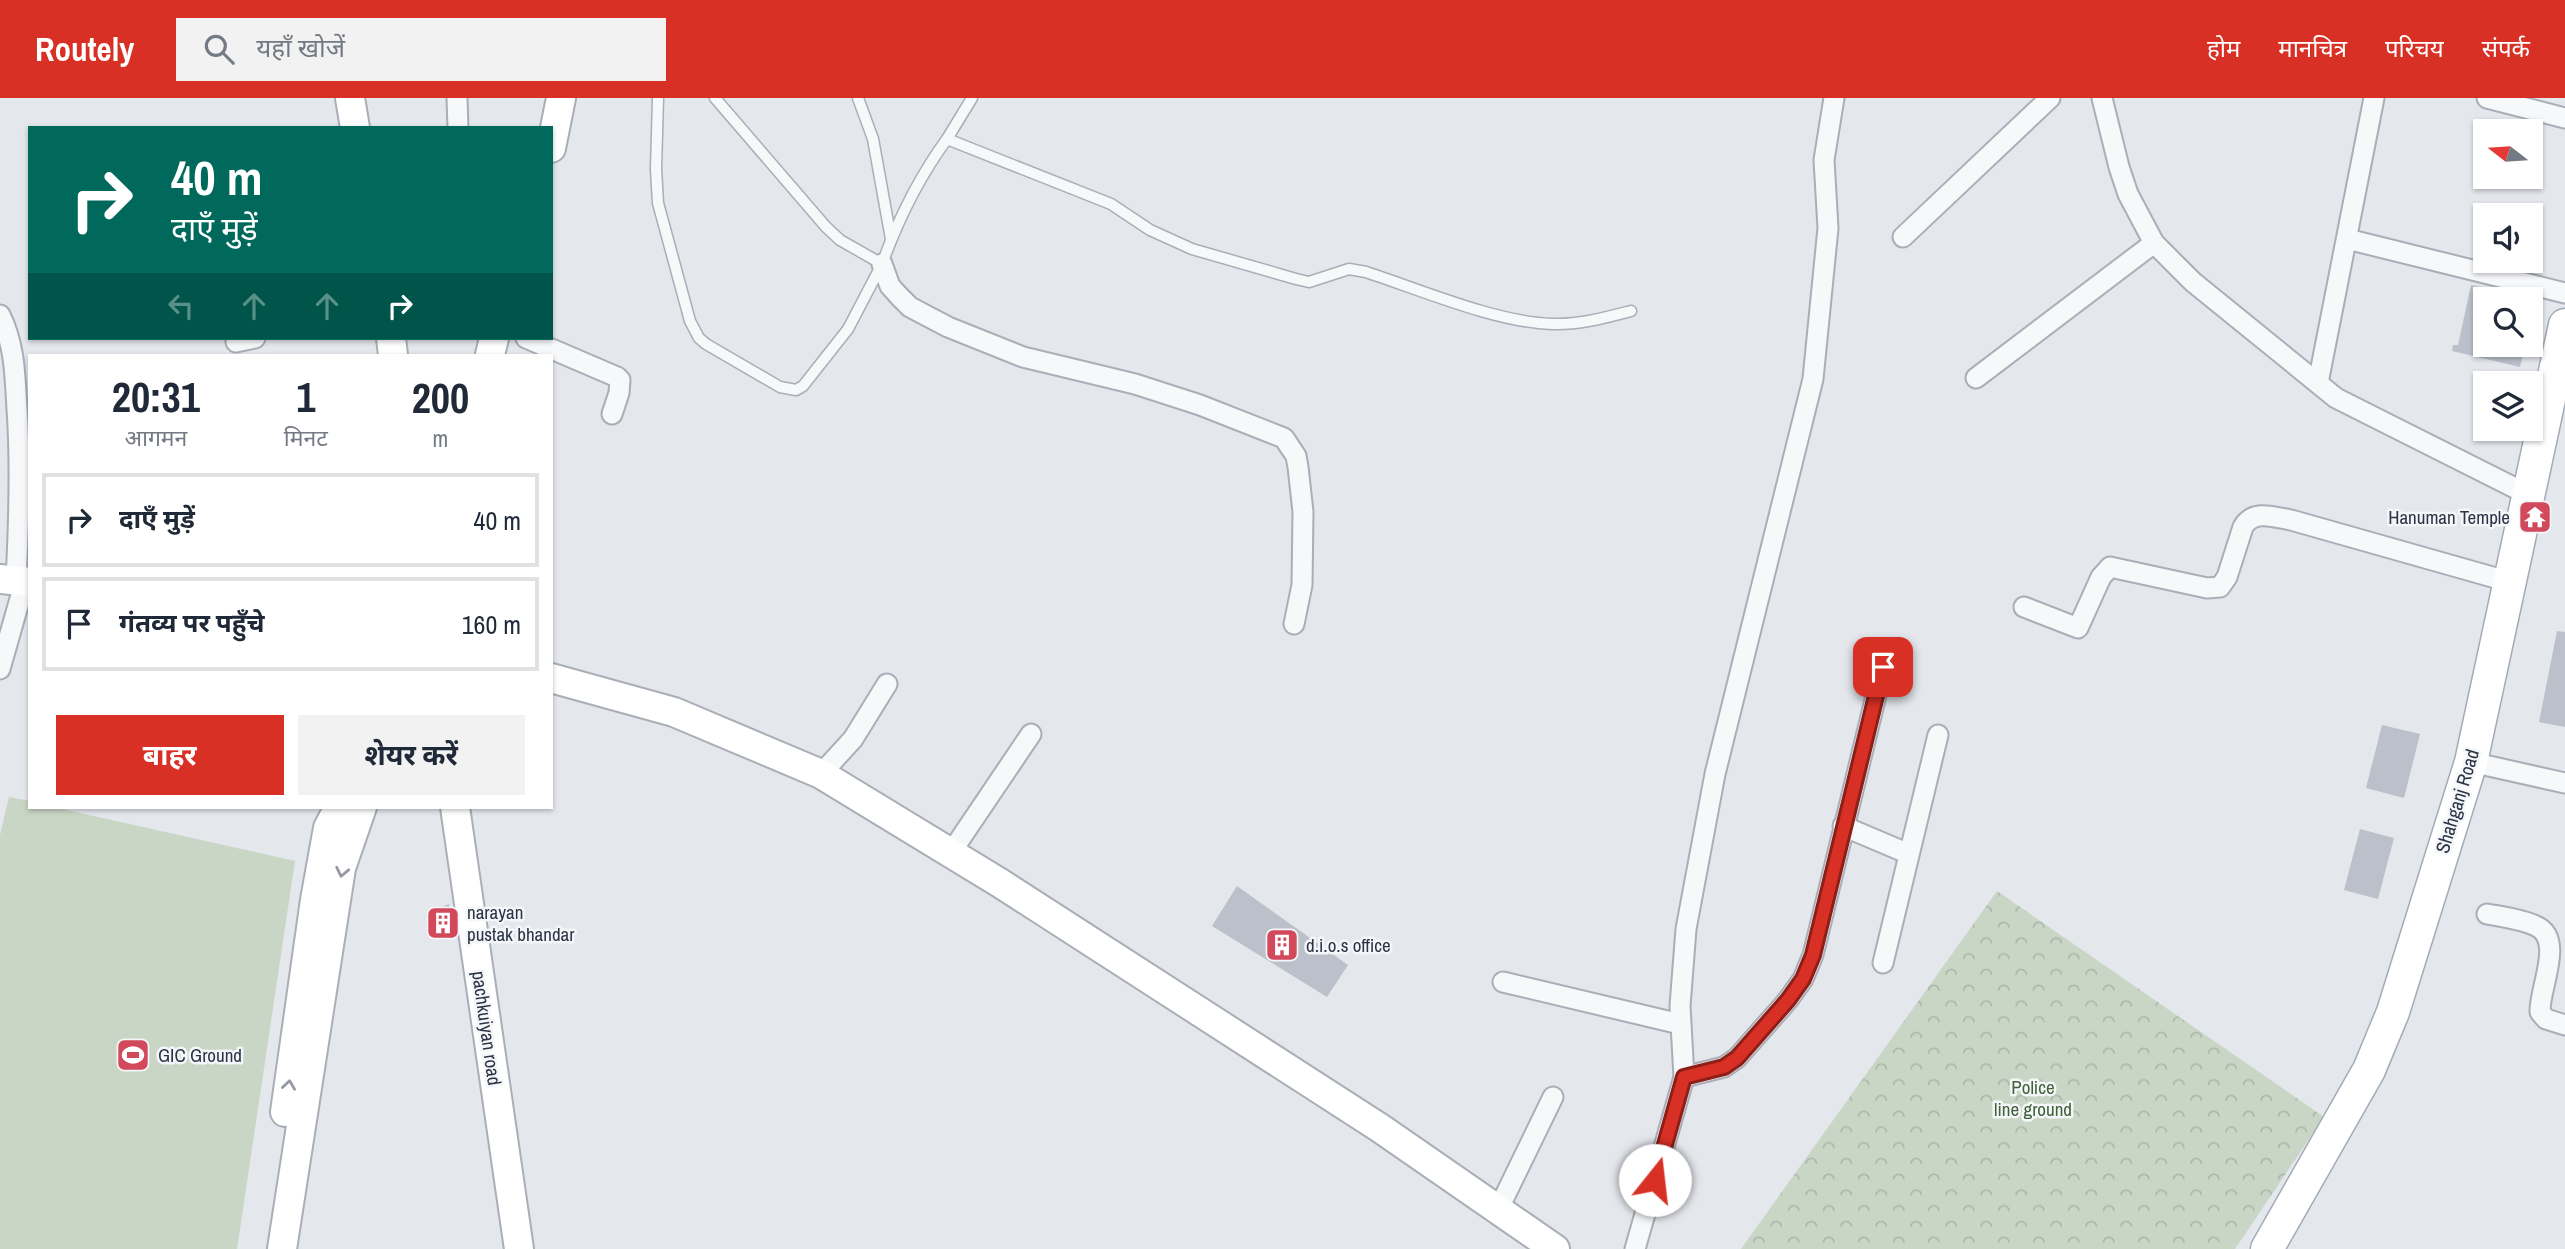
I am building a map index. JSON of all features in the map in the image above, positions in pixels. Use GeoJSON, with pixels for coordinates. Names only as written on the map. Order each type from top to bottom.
{"type":"FeatureCollection","features":[{"type":"Feature","properties":{"kind":"main road"},"geometry":{"type":"LineString","coordinates":[[350,98],[355,126]]}},
{"type":"Feature","properties":{"kind":"main road"},"geometry":{"type":"LineString","coordinates":[[536,126],[542,98]]}},
{"type":"Feature","properties":{"kind":"main road"},"geometry":{"type":"LineString","coordinates":[[553,138],[561,98]]}},
{"type":"Feature","properties":{"kind":"main road","name":"Shahganj Road"},"geometry":{"type":"LineString","coordinates":[[2267,1249],[2369,1070],[2393,1012],[2471,762],[2529,495],[2560,374],[2565,325]]}},
{"type":"Feature","properties":{"kind":"main road"},"geometry":{"type":"LineString","coordinates":[[553,679],[674,712],[821,774],[1023,898],[1380,1128],[1555,1249]]}},
{"type":"Feature","properties":{"kind":"main road"},"geometry":{"type":"LineString","coordinates":[[262,1249],[341,869],[340,823],[359,809]]}},
{"type":"Feature","properties":{"kind":"main road","name":"pachkuiyan road"},"geometry":{"type":"LineString","coordinates":[[455,809],[519,1249]]}},
{"type":"Feature","properties":{"kind":"main road"},"geometry":{"type":"LineString","coordinates":[[282,1249],[305,1042]]}},
{"type":"Feature","properties":{"kind":"street"},"geometry":{"type":"LineString","coordinates":[[457,98],[458,126]]}},
{"type":"Feature","properties":{"kind":"street"},"geometry":{"type":"LineString","coordinates":[[1635,1249],[1684,1077],[1681,1024],[1686,929],[1715,774],[1813,379],[1828,228],[1824,160],[1834,98]]}},
{"type":"Feature","properties":{"kind":"street"},"geometry":{"type":"LineString","coordinates":[[1903,237],[2050,98]]}},
{"type":"Feature","properties":{"kind":"street"},"geometry":{"type":"LineString","coordinates":[[2102,98],[2123,181],[2154,243],[2193,282],[2347,404],[2529,495]]}},
{"type":"Feature","properties":{"kind":"street"},"geometry":{"type":"LineString","coordinates":[[2318,383],[2374,98]]}},
{"type":"Feature","properties":{"kind":"street"},"geometry":{"type":"LineString","coordinates":[[2487,98],[2565,118]]}},
{"type":"Feature","properties":{"kind":"street"},"geometry":{"type":"LineString","coordinates":[[2347,239],[2565,293]]}},
{"type":"Feature","properties":{"kind":"street"},"geometry":{"type":"LineString","coordinates":[[1976,378],[2154,243]]}},
{"type":"Feature","properties":{"kind":"street"},"geometry":{"type":"LineString","coordinates":[[882,264],[890,286],[899,296],[910,307],[939,323],[1023,357],[1148,388],[1284,438],[1291,447],[1298,467],[1303,512],[1302,585],[1294,624]]}},
{"type":"Feature","properties":{"kind":"street"},"geometry":{"type":"LineString","coordinates":[[0,314],[14,351],[20,453],[18,581],[0,669]]}},
{"type":"Feature","properties":{"kind":"street"},"geometry":{"type":"LineString","coordinates":[[531,340],[617,377],[620,383],[619,393],[612,414]]}},
{"type":"Feature","properties":{"kind":"street"},"geometry":{"type":"LineString","coordinates":[[2024,607],[2078,628],[2101,577],[2110,567],[2207,588],[2220,587],[2227,577],[2246,521],[2257,515],[2291,520],[2510,582]]}},
{"type":"Feature","properties":{"kind":"street"},"geometry":{"type":"LineString","coordinates":[[1684,1077],[1724,1067],[1737,1058],[1803,979],[1813,955],[1883,667]]}},
{"type":"Feature","properties":{"kind":"street"},"geometry":{"type":"LineString","coordinates":[[821,774],[853,739],[887,684]]}},
{"type":"Feature","properties":{"kind":"street"},"geometry":{"type":"LineString","coordinates":[[950,854],[1031,734]]}},
{"type":"Feature","properties":{"kind":"street"},"geometry":{"type":"LineString","coordinates":[[1883,963],[1938,735]]}},
{"type":"Feature","properties":{"kind":"street"},"geometry":{"type":"LineString","coordinates":[[2471,762],[2565,783]]}},
{"type":"Feature","properties":{"kind":"street"},"geometry":{"type":"LineString","coordinates":[[1843,826],[1909,854]]}},
{"type":"Feature","properties":{"kind":"street"},"geometry":{"type":"LineString","coordinates":[[2487,914],[2536,926],[2547,934],[2551,945],[2540,1013],[2546,1019],[2565,1025]]}},
{"type":"Feature","properties":{"kind":"street"},"geometry":{"type":"LineString","coordinates":[[1503,982],[1681,1024]]}},
{"type":"Feature","properties":{"kind":"street"},"geometry":{"type":"LineString","coordinates":[[1498,1210],[1553,1097]]}},
{"type":"Feature","properties":{"kind":"lane"},"geometry":{"type":"LineString","coordinates":[[658,98],[658,203],[690,321],[699,338],[706,344],[780,387],[796,390],[803,386],[848,329],[882,264],[891,239],[925,169],[972,98]]}},
{"type":"Feature","properties":{"kind":"lane"},"geometry":{"type":"LineString","coordinates":[[715,98],[826,227],[840,240],[882,264]]}},
{"type":"Feature","properties":{"kind":"lane"},"geometry":{"type":"LineString","coordinates":[[858,98],[873,139],[891,239]]}},
{"type":"Feature","properties":{"kind":"lane"},"geometry":{"type":"LineString","coordinates":[[947,139],[1111,204],[1150,230],[1192,249],[1296,279],[1309,282],[1349,269],[1366,272],[1505,317],[1551,324],[1591,322],[1631,312]]}},
{"type":"Feature","properties":{"kind":"green space","name":"GIC Ground"},"geometry":{"type":"Polygon","coordinates":[[[9,797],[28,801],[28,809],[62,809],[295,861],[237,1249],[0,1249],[0,835],[9,797]]]}},
{"type":"Feature","properties":{"kind":"green space","name":"Police line ground"},"geometry":{"type":"Polygon","coordinates":[[[1997,891],[2324,1117],[2235,1249],[1741,1249],[1997,891]]]}},
{"type":"Feature","properties":{"kind":"building"},"geometry":{"type":"Polygon","coordinates":[[[2471,285],[2480,287],[2473,287],[2473,356],[2452,351],[2453,345],[2458,345],[2471,285]]]}},
{"type":"Feature","properties":{"kind":"building"},"geometry":{"type":"Polygon","coordinates":[[[2478,357],[2522,357],[2520,367],[2478,357]]]}},
{"type":"Feature","properties":{"kind":"building"},"geometry":{"type":"Polygon","coordinates":[[[2557,631],[2565,632],[2565,727],[2539,722],[2557,631]]]}},
{"type":"Feature","properties":{"kind":"building"},"geometry":{"type":"Polygon","coordinates":[[[2382,725],[2420,734],[2404,798],[2366,788],[2382,725]]]}},
{"type":"Feature","properties":{"kind":"building"},"geometry":{"type":"Polygon","coordinates":[[[2360,829],[2394,838],[2378,899],[2344,890],[2360,829]]]}},
{"type":"Feature","properties":{"kind":"building","name":"d.i.o.s office"},"geometry":{"type":"Polygon","coordinates":[[[1237,886],[1348,965],[1327,997],[1212,926],[1237,886]]]}},
{"type":"Feature","properties":{"kind":"building","name":"narayan pustak bhandar"},"geometry":{"type":"Polygon","coordinates":[[[449,904],[454,937],[434,936],[434,910],[449,904]]]}},
{"type":"Feature","properties":{"kind":"place","name":"Hanuman Temple"},"geometry":{"type":"Point","coordinates":[2535,517]}},
{"type":"Feature","properties":{"kind":"place","name":"narayan pustak bhandar"},"geometry":{"type":"Point","coordinates":[443,923]}},
{"type":"Feature","properties":{"kind":"place","name":"d.i.o.s office"},"geometry":{"type":"Point","coordinates":[1282,945]}},
{"type":"Feature","properties":{"kind":"place","name":"GIC Ground"},"geometry":{"type":"Point","coordinates":[133,1055]}},
{"type":"Feature","properties":{"kind":"route"},"geometry":{"type":"LineString","coordinates":[[1655,1180],[1684,1077],[1714,1071],[1737,1058],[1803,979],[1813,955],[1883,667]]}}]}
